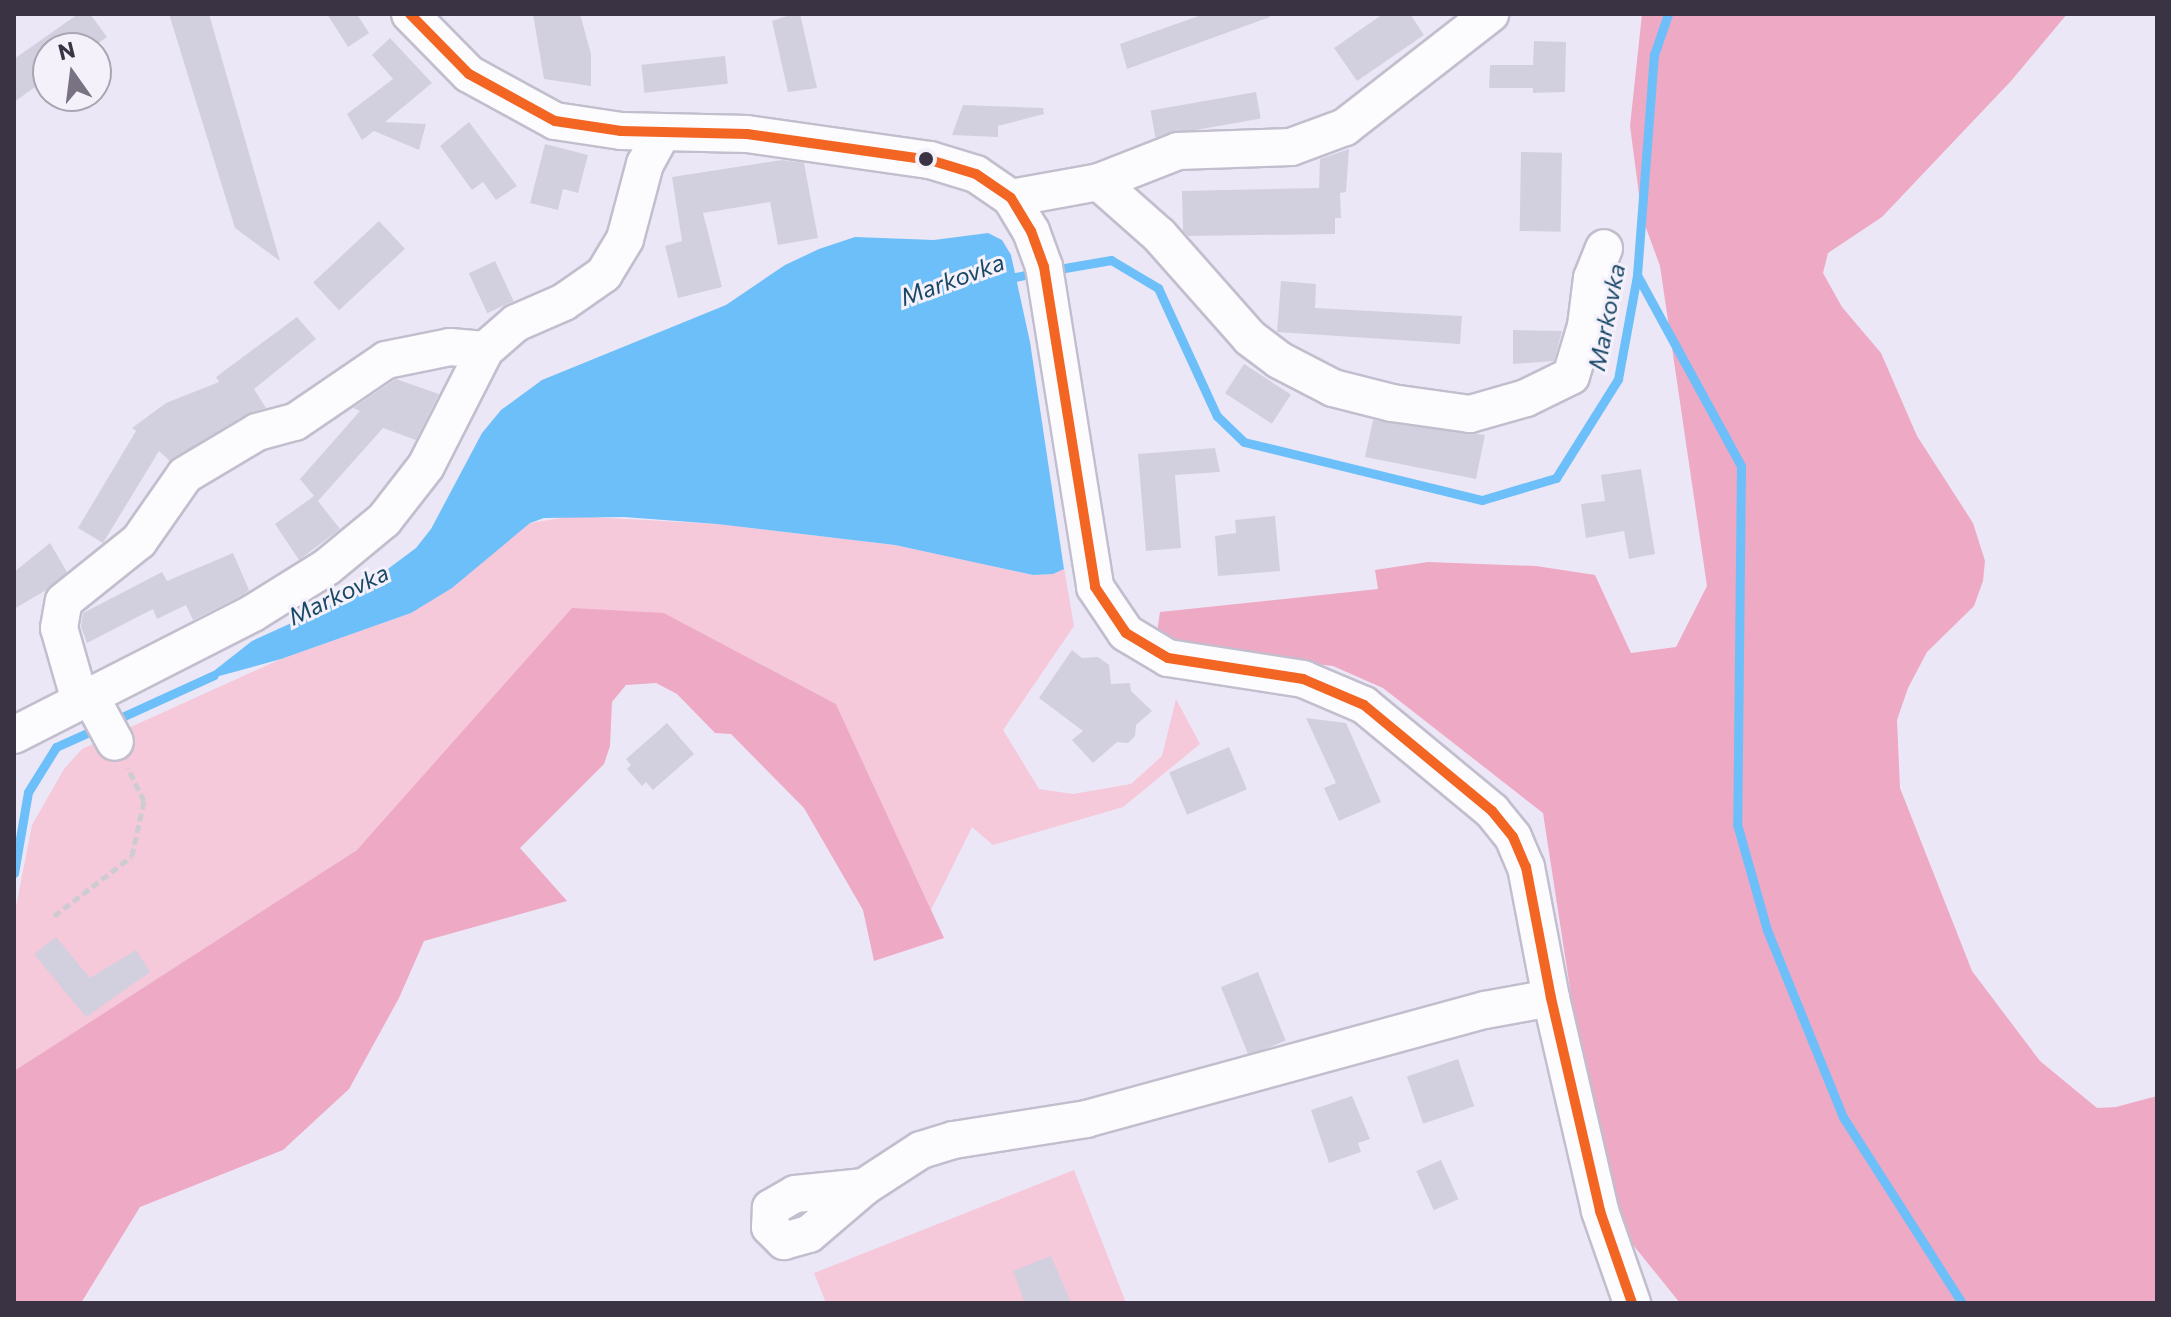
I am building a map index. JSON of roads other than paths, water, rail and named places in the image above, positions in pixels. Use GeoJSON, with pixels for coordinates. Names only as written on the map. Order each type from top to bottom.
{"type":"FeatureCollection","features":[{"type":"Feature","properties":{"kind":"street"},"geometry":{"type":"LineString","coordinates":[[410,14],[469,74],[555,121],[662,133],[747,134],[930,160],[976,174],[1011,198],[1031,231],[1044,267],[1095,587],[1126,633],[1168,658],[1303,679],[1364,705],[1492,811],[1513,837],[1526,867],[1551,998],[1600,1211],[1632,1303]]}},
{"type":"Feature","properties":{"kind":"street"},"geometry":{"type":"LineString","coordinates":[[1011,198],[1099,182],[1178,151],[1291,147],[1345,127],[1490,14]]}},
{"type":"Feature","properties":{"kind":"street"},"geometry":{"type":"LineString","coordinates":[[14,735],[97,713],[327,567],[384,520],[426,466],[485,350],[516,323],[564,302],[604,274],[625,239],[645,164],[662,133]]}},
{"type":"Feature","properties":{"kind":"street"},"geometry":{"type":"LineString","coordinates":[[1099,182],[1159,235],[1250,338],[1279,360],[1333,388],[1392,403],[1470,414],[1526,398],[1571,376],[1586,326],[1592,278],[1604,248]]}},
{"type":"Feature","properties":{"kind":"street"},"geometry":{"type":"LineString","coordinates":[[97,713],[59,628],[64,601],[139,541],[185,475],[257,432],[295,422],[386,360],[450,347],[485,350]]}},
{"type":"Feature","properties":{"kind":"street"},"geometry":{"type":"LineString","coordinates":[[864,1187],[921,1150],[954,1140],[1086,1119],[1485,1010],[1551,998]]}},
{"type":"Feature","properties":{"kind":"water"},"geometry":{"type":"Polygon","coordinates":[[[988,233],[1002,240],[1011,255],[1030,342],[1064,569],[1053,574],[1033,575],[895,545],[717,524],[624,517],[544,518],[530,523],[452,588],[411,613],[281,659],[201,681],[252,641],[353,595],[416,548],[431,529],[482,433],[501,410],[542,380],[726,305],[785,265],[855,237],[934,240],[988,233]]]}},
{"type":"Feature","properties":{"kind":"waterway","name":"Markovka"},"geometry":{"type":"LineString","coordinates":[[1053,270],[1111,260],[1158,288],[1217,416],[1244,442],[1482,500],[1556,478],[1618,379],[1637,275],[1654,55],[1668,14]]}},
{"type":"Feature","properties":{"kind":"waterway","name":"Markovka"},"geometry":{"type":"LineString","coordinates":[[1006,279],[1039,272]]}},
{"type":"Feature","properties":{"kind":"waterway"},"geometry":{"type":"LineString","coordinates":[[1637,275],[1741,466],[1737,824],[1767,930],[1843,1117],[1962,1303]]}},
{"type":"Feature","properties":{"kind":"waterway","name":"Markovka"},"geometry":{"type":"LineString","coordinates":[[111,722],[214,675]]}},
{"type":"Feature","properties":{"kind":"waterway","name":"Markovka"},"geometry":{"type":"LineString","coordinates":[[14,873],[28,792],[56,747],[98,728]]}}]}
